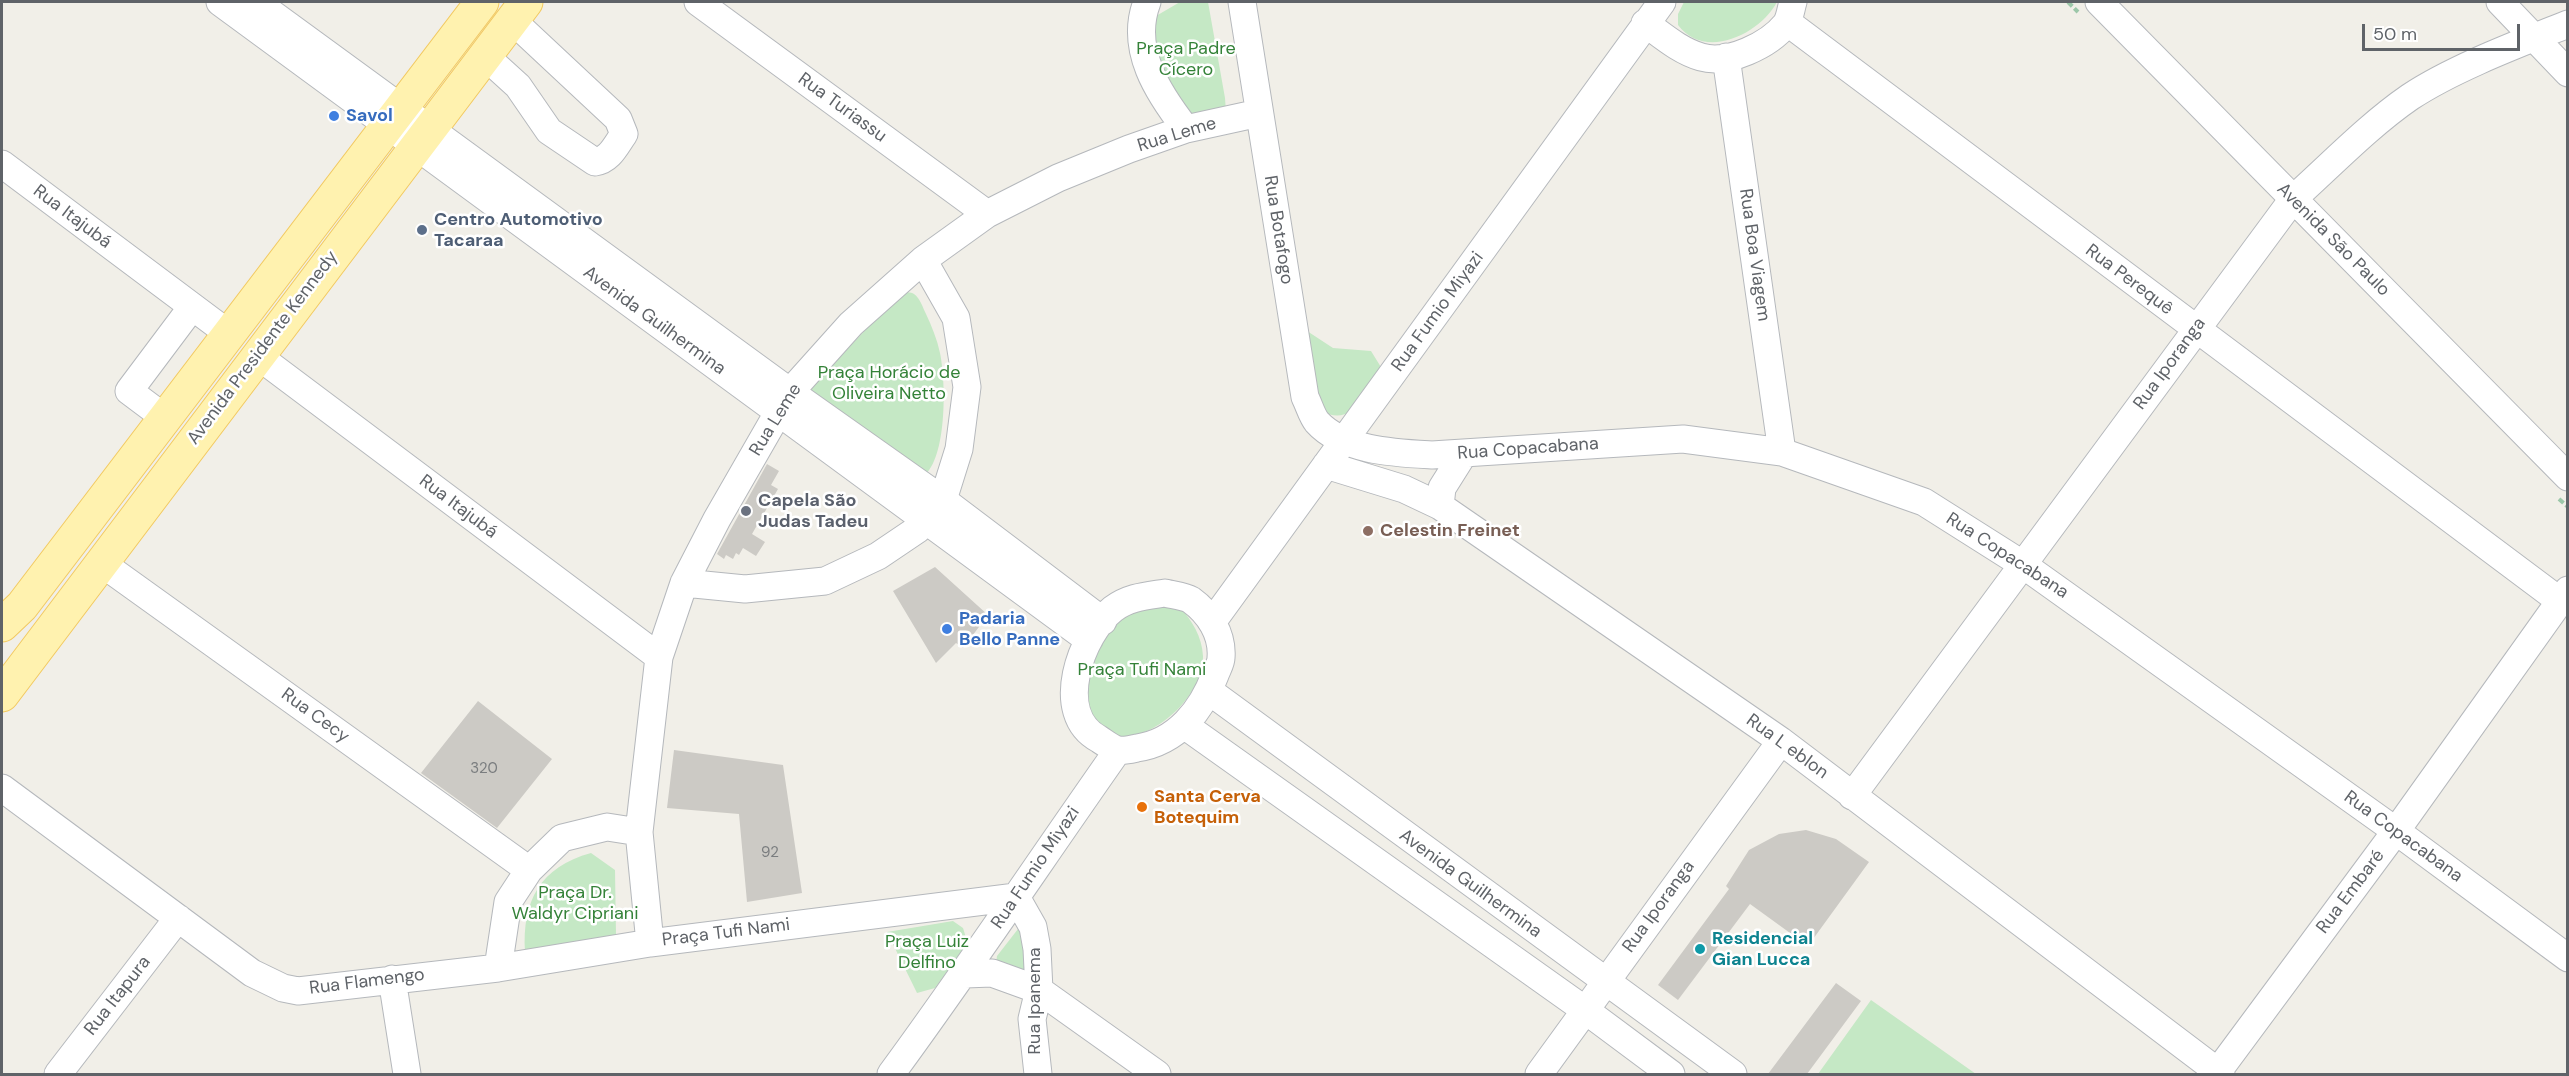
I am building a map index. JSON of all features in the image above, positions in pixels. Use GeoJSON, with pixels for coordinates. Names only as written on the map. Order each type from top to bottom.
{"type":"FeatureCollection","features":[{"type":"Feature","properties":{"kind":"main road","name":"Avenida Presidente Kennedy"},"geometry":{"type":"LineString","coordinates":[[2,625],[22,606],[482,2]]}},
{"type":"Feature","properties":{"kind":"main road","name":"Avenida Presidente Kennedy"},"geometry":{"type":"LineString","coordinates":[[2,695],[100,562],[519,11]]}},
{"type":"Feature","properties":{"kind":"street","name":"Avenida Guilhermina"},"geometry":{"type":"LineString","coordinates":[[220,2],[423,137],[784,402],[925,520],[1096,630]]}},
{"type":"Feature","properties":{"kind":"street","name":"Avenida Guilhermina"},"geometry":{"type":"LineString","coordinates":[[256,2],[394,117]]}},
{"type":"Feature","properties":{"kind":"street","name":"Rua Turiassu"},"geometry":{"type":"LineString","coordinates":[[698,2],[987,214]]}},
{"type":"Feature","properties":{"kind":"street"},"geometry":{"type":"LineString","coordinates":[[1146,2],[1142,30],[1146,66],[1163,99],[1186,129]]}},
{"type":"Feature","properties":{"kind":"street","name":"Rua Botafogo"},"geometry":{"type":"LineString","coordinates":[[1242,2],[1305,397],[1317,422],[1344,442]]}},
{"type":"Feature","properties":{"kind":"street","name":"Rua Fumio Miyazi"},"geometry":{"type":"LineString","coordinates":[[1213,621],[1662,2]]}},
{"type":"Feature","properties":{"kind":"street","name":"Avenida São Paulo"},"geometry":{"type":"LineString","coordinates":[[2099,2],[2568,477]]}},
{"type":"Feature","properties":{"kind":"street"},"geometry":{"type":"LineString","coordinates":[[2500,2],[2568,74]]}},
{"type":"Feature","properties":{"kind":"street"},"geometry":{"type":"LineString","coordinates":[[484,56],[518,86],[549,131],[594,162],[603,161],[609,155],[624,134],[618,119],[519,11]]}},
{"type":"Feature","properties":{"kind":"street"},"geometry":{"type":"LineString","coordinates":[[1645,23],[1682,50],[1704,58],[1726,57],[1769,39],[1790,12]]}},
{"type":"Feature","properties":{"kind":"street","name":"Rua Perequê"},"geometry":{"type":"LineString","coordinates":[[1790,12],[2195,330],[2564,596]]}},
{"type":"Feature","properties":{"kind":"street","name":"Rua Iporanga"},"geometry":{"type":"LineString","coordinates":[[1852,795],[2293,199],[2412,96],[2568,24]]}},
{"type":"Feature","properties":{"kind":"street","name":"Rua Boa Viagem"},"geometry":{"type":"LineString","coordinates":[[1726,57],[1782,452]]}},
{"type":"Feature","properties":{"kind":"street","name":"Rua Leme"},"geometry":{"type":"LineString","coordinates":[[650,943],[639,832],[659,657],[684,584],[717,519],[784,402],[851,324],[922,260],[987,214],[1058,178],[1186,129],[1259,113]]}},
{"type":"Feature","properties":{"kind":"street","name":"Rua Itajubá"},"geometry":{"type":"LineString","coordinates":[[2,164],[229,334]]}},
{"type":"Feature","properties":{"kind":"street"},"geometry":{"type":"LineString","coordinates":[[684,584],[745,589],[825,581],[878,556],[918,529],[943,500],[959,449],[967,387],[956,318],[922,260]]}},
{"type":"Feature","properties":{"kind":"street"},"geometry":{"type":"LineString","coordinates":[[165,418],[129,391],[192,307]]}},
{"type":"Feature","properties":{"kind":"street","name":"Rua Itajubá"},"geometry":{"type":"LineString","coordinates":[[258,356],[659,657]]}},
{"type":"Feature","properties":{"kind":"street","name":"Avenida Guilhermina"},"geometry":{"type":"LineString","coordinates":[[784,402],[943,500],[1096,630]]}},
{"type":"Feature","properties":{"kind":"street","name":"Rua Copacabana"},"geometry":{"type":"LineString","coordinates":[[1344,442],[1407,454],[1464,453],[1683,439],[1782,452],[1924,502],[2022,564],[2396,831],[2568,958]]}},
{"type":"Feature","properties":{"kind":"street"},"geometry":{"type":"LineString","coordinates":[[1440,506],[1442,488],[1464,453]]}},
{"type":"Feature","properties":{"kind":"street","name":"Rua L eblon"},"geometry":{"type":"LineString","coordinates":[[1326,465],[1404,489],[1440,506],[1781,741],[2218,1074]]}},
{"type":"Feature","properties":{"kind":"street","name":"Rua Cecy"},"geometry":{"type":"LineString","coordinates":[[100,562],[529,870]]}},
{"type":"Feature","properties":{"kind":"street"},"geometry":{"type":"LineString","coordinates":[[1165,593],[1189,599],[1213,621],[1219,640],[1221,659],[1209,691],[1198,710],[1184,725],[1162,742],[1118,750],[1093,736],[1079,718],[1074,699],[1077,669],[1096,630],[1114,609],[1136,597],[1165,593]]}},
{"type":"Feature","properties":{"kind":"street","name":"Rua Embaré"},"geometry":{"type":"LineString","coordinates":[[2218,1074],[2564,596]]}},
{"type":"Feature","properties":{"kind":"street","name":"Avenida Guilhermina"},"geometry":{"type":"LineString","coordinates":[[1209,691],[1733,1074]]}},
{"type":"Feature","properties":{"kind":"street","name":"Avenida Guilhermina"},"geometry":{"type":"LineString","coordinates":[[1184,725],[1585,1010],[1671,1074]]}},
{"type":"Feature","properties":{"kind":"street","name":"Rua Iporanga"},"geometry":{"type":"LineString","coordinates":[[1539,1074],[1781,741]]}},
{"type":"Feature","properties":{"kind":"street","name":"Rua Fumio Miyazi"},"geometry":{"type":"LineString","coordinates":[[891,1074],[965,974],[1118,750]]}},
{"type":"Feature","properties":{"kind":"street","name":"Rua Flamengo"},"geometry":{"type":"LineString","coordinates":[[2,788],[252,973],[284,988],[298,991],[498,968],[650,943]]}},
{"type":"Feature","properties":{"kind":"street"},"geometry":{"type":"LineString","coordinates":[[498,968],[508,902],[529,870],[562,838],[608,827],[639,832]]}},
{"type":"Feature","properties":{"kind":"street","name":"Praça Tufi Nami"},"geometry":{"type":"LineString","coordinates":[[650,943],[1016,897]]}},
{"type":"Feature","properties":{"kind":"street","name":"Rua Ipanema"},"geometry":{"type":"LineString","coordinates":[[1016,897],[1033,927],[1037,949],[1039,990],[1032,1019],[1038,1074]]}},
{"type":"Feature","properties":{"kind":"street","name":"Rua Itapura"},"geometry":{"type":"LineString","coordinates":[[58,1074],[178,918]]}},
{"type":"Feature","properties":{"kind":"street"},"geometry":{"type":"LineString","coordinates":[[965,974],[992,973],[1039,990],[1157,1074]]}},
{"type":"Feature","properties":{"kind":"street"},"geometry":{"type":"LineString","coordinates":[[392,979],[407,1074]]}},
{"type":"Feature","properties":{"kind":"green space","name":"Praça Padre Cícero"},"geometry":{"type":"Polygon","coordinates":[[[1180,2],[1208,2],[1225,98],[1226,112],[1198,122],[1162,83],[1151,33],[1156,16],[1180,2]]]}},
{"type":"Feature","properties":{"kind":"green space"},"geometry":{"type":"Polygon","coordinates":[[[1684,2],[1777,2],[1769,14],[1745,33],[1717,42],[1702,41],[1689,36],[1678,25],[1678,14],[1684,2]]]}},
{"type":"Feature","properties":{"kind":"green space","name":"Praça Horácio de Oliveira Netto"},"geometry":{"type":"Polygon","coordinates":[[[901,292],[913,293],[920,301],[936,338],[942,366],[944,398],[941,434],[933,464],[926,474],[806,393],[901,292]]]}},
{"type":"Feature","properties":{"kind":"green space"},"geometry":{"type":"Polygon","coordinates":[[[1304,329],[1333,348],[1371,351],[1384,372],[1359,406],[1343,415],[1322,412],[1304,329]]]}},
{"type":"Feature","properties":{"kind":"green space","name":"Praça Tufi Nami"},"geometry":{"type":"Polygon","coordinates":[[[1143,601],[1180,607],[1196,629],[1201,642],[1203,656],[1201,672],[1184,702],[1156,726],[1140,734],[1123,737],[1105,735],[1087,726],[1082,676],[1106,629],[1143,601]]]}},
{"type":"Feature","properties":{"kind":"green space","name":"Praça Dr. Waldyr Cipriani"},"geometry":{"type":"Polygon","coordinates":[[[591,853],[615,870],[616,935],[536,956],[525,952],[527,917],[538,889],[559,867],[591,853]]]}},
{"type":"Feature","properties":{"kind":"green space","name":"Praça Luiz Delfino"},"geometry":{"type":"Polygon","coordinates":[[[953,921],[963,928],[967,941],[962,952],[935,988],[917,993],[887,932],[953,921]]]}},
{"type":"Feature","properties":{"kind":"green space"},"geometry":{"type":"Polygon","coordinates":[[[1018,929],[1021,929],[1035,978],[996,963],[997,956],[1018,929]]]}},
{"type":"Feature","properties":{"kind":"green space"},"geometry":{"type":"Polygon","coordinates":[[[1871,1000],[1976,1074],[1818,1074],[1871,1000]]]}},
{"type":"Feature","properties":{"kind":"building","name":"Capela São Judas Tadeu"},"geometry":{"type":"Polygon","coordinates":[[[767,464],[779,471],[771,485],[778,489],[752,534],[765,542],[756,556],[743,548],[739,555],[736,553],[733,559],[726,555],[724,559],[717,554],[767,464]]]}},
{"type":"Feature","properties":{"kind":"building","name":"Padaria Bello Panne"},"geometry":{"type":"Polygon","coordinates":[[[935,567],[988,615],[963,648],[956,643],[936,663],[893,591],[935,567]]]}},
{"type":"Feature","properties":{"kind":"building"},"geometry":{"type":"Polygon","coordinates":[[[478,701],[552,759],[497,828],[421,773],[478,701]]]}},
{"type":"Feature","properties":{"kind":"building"},"geometry":{"type":"Polygon","coordinates":[[[674,750],[783,765],[802,893],[747,902],[739,814],[667,808],[674,750]]]}},
{"type":"Feature","properties":{"kind":"building"},"geometry":{"type":"Polygon","coordinates":[[[1806,830],[1836,839],[1869,862],[1808,946],[1750,904],[1678,1000],[1658,985],[1729,889],[1726,886],[1749,850],[1779,834],[1806,830]]]}},
{"type":"Feature","properties":{"kind":"building"},"geometry":{"type":"Polygon","coordinates":[[[1836,983],[1861,1001],[1807,1074],[1768,1074],[1836,983]]]}},
{"type":"Feature","properties":{"kind":"place","name":"Savol"},"geometry":{"type":"Point","coordinates":[334,116]}},
{"type":"Feature","properties":{"kind":"place","name":"Centro Automotivo Tacaraa"},"geometry":{"type":"Point","coordinates":[422,230]}},
{"type":"Feature","properties":{"kind":"place","name":"Capela São Judas Tadeu"},"geometry":{"type":"Point","coordinates":[746,511]}},
{"type":"Feature","properties":{"kind":"place","name":"Celestin Freinet"},"geometry":{"type":"Point","coordinates":[1368,531]}},
{"type":"Feature","properties":{"kind":"place","name":"Padaria Bello Panne"},"geometry":{"type":"Point","coordinates":[947,629]}},
{"type":"Feature","properties":{"kind":"place","name":"Santa Cerva Botequim"},"geometry":{"type":"Point","coordinates":[1142,807]}},
{"type":"Feature","properties":{"kind":"place","name":"Residencial Gian Lucca"},"geometry":{"type":"Point","coordinates":[1700,949]}}]}
